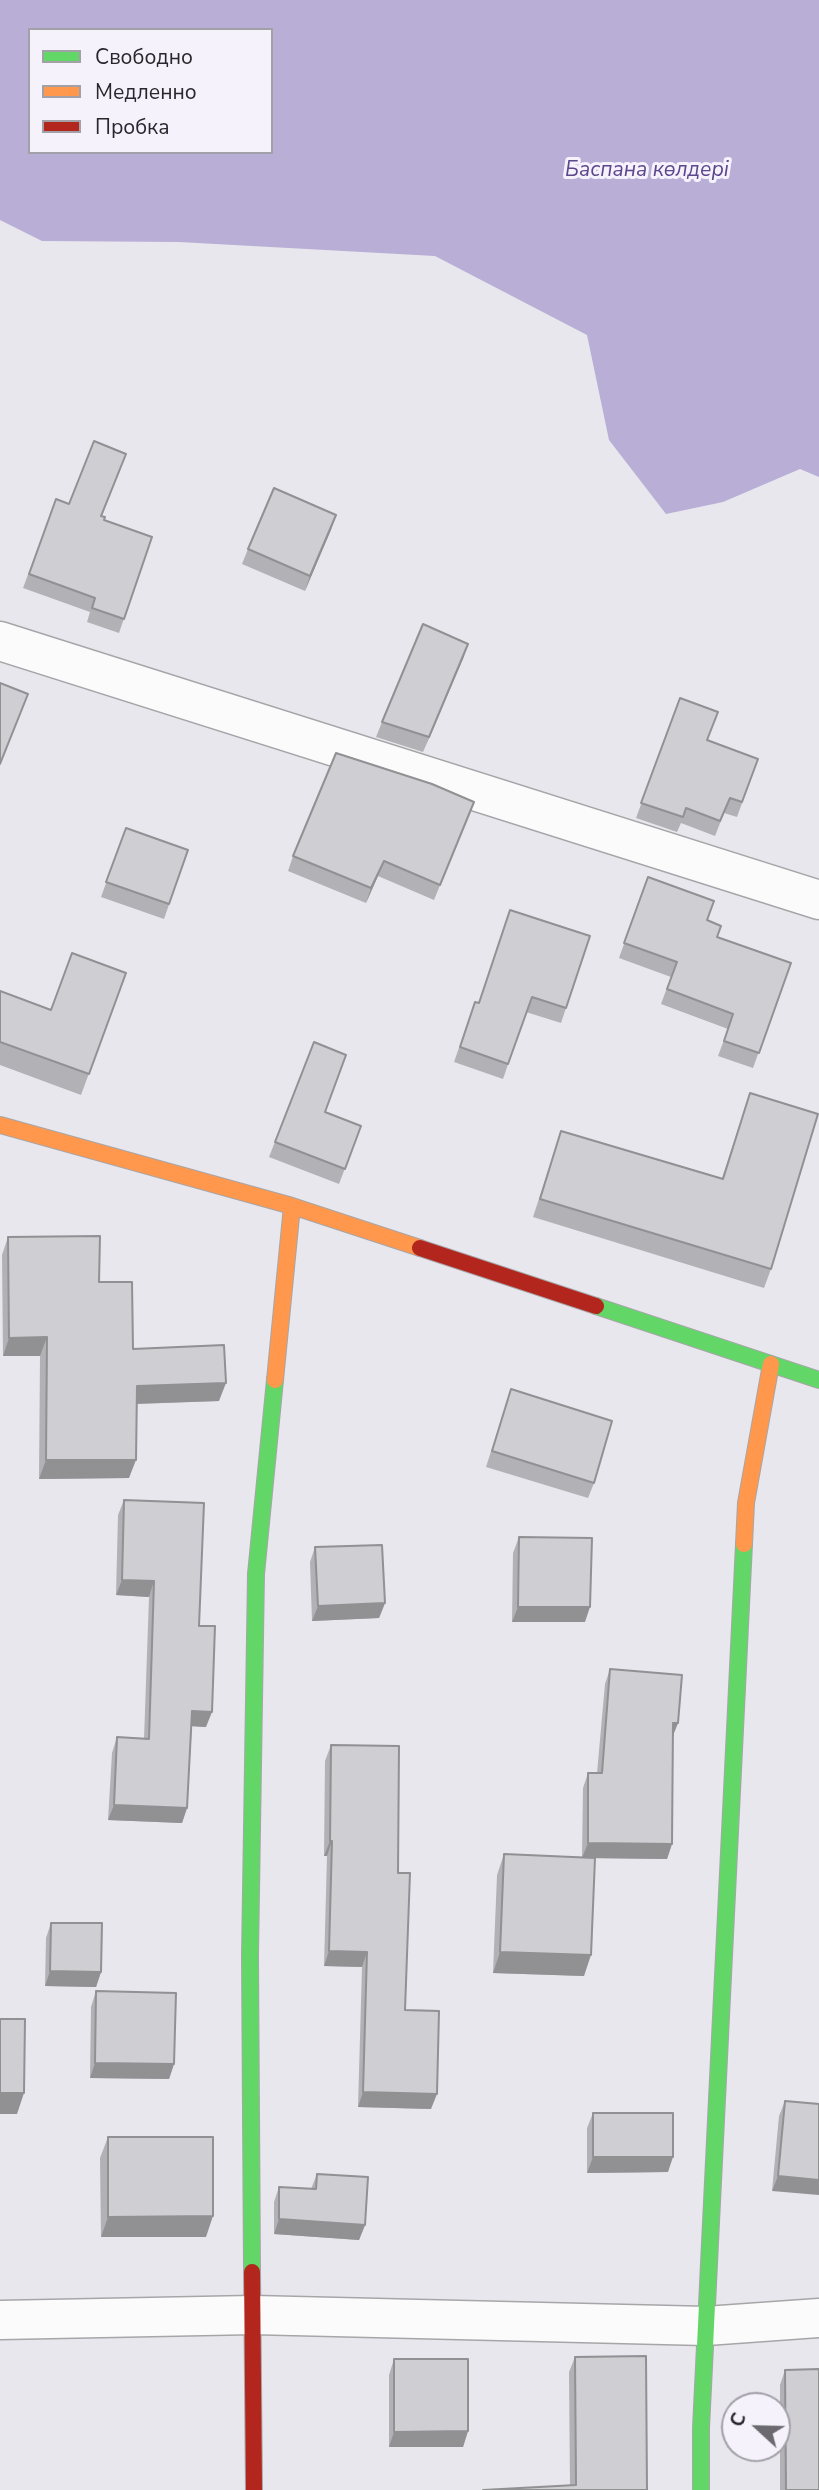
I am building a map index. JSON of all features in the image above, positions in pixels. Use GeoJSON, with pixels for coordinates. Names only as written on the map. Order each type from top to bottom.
{"type":"FeatureCollection","features":[{"type":"Feature","properties":{"kind":"street"},"geometry":{"type":"LineString","coordinates":[[0,641],[819,900]]}},
{"type":"Feature","properties":{"kind":"street"},"geometry":{"type":"LineString","coordinates":[[0,1125],[292,1206],[819,1380]]}},
{"type":"Feature","properties":{"kind":"street"},"geometry":{"type":"LineString","coordinates":[[254,2490],[250,1955],[256,1574],[292,1206]]}},
{"type":"Feature","properties":{"kind":"street"},"geometry":{"type":"LineString","coordinates":[[701,2490],[701,2428],[747,1503],[771,1364]]}},
{"type":"Feature","properties":{"kind":"street"},"geometry":{"type":"LineString","coordinates":[[0,2320],[253,2315],[706,2326],[819,2318]]}},
{"type":"Feature","properties":{"kind":"water","name":"Баспана көлдері"},"geometry":{"type":"Polygon","coordinates":[[[0,0],[819,0],[819,477],[800,469],[723,502],[666,514],[609,440],[587,335],[435,256],[179,242],[42,241],[0,220],[0,0]]]}},
{"type":"Feature","properties":{"kind":"building"},"geometry":{"type":"Polygon","coordinates":[[[94,441],[126,454],[101,516],[105,517],[104,520],[152,537],[124,619],[92,608],[95,598],[29,574],[56,499],[69,504],[94,441]]]}},
{"type":"Feature","properties":{"kind":"building"},"geometry":{"type":"Polygon","coordinates":[[[274,488],[336,515],[310,576],[248,549],[274,488]]]}},
{"type":"Feature","properties":{"kind":"building"},"geometry":{"type":"Polygon","coordinates":[[[423,624],[468,644],[429,737],[382,722],[423,624]]]}},
{"type":"Feature","properties":{"kind":"building"},"geometry":{"type":"Polygon","coordinates":[[[0,683],[28,694],[0,764],[0,683]]]}},
{"type":"Feature","properties":{"kind":"building"},"geometry":{"type":"Polygon","coordinates":[[[680,698],[718,712],[707,740],[758,759],[742,802],[730,798],[720,821],[686,808],[683,817],[641,803],[680,698]]]}},
{"type":"Feature","properties":{"kind":"building"},"geometry":{"type":"Polygon","coordinates":[[[336,753],[432,784],[474,802],[440,885],[384,861],[371,888],[293,856],[336,753]]]}},
{"type":"Feature","properties":{"kind":"building"},"geometry":{"type":"Polygon","coordinates":[[[126,828],[188,850],[169,904],[106,882],[126,828]]]}},
{"type":"Feature","properties":{"kind":"building"},"geometry":{"type":"Polygon","coordinates":[[[648,877],[714,901],[707,920],[721,926],[717,937],[791,963],[759,1053],[724,1041],[733,1014],[667,989],[677,962],[624,943],[648,877]]]}},
{"type":"Feature","properties":{"kind":"building"},"geometry":{"type":"Polygon","coordinates":[[[510,910],[590,936],[566,1008],[532,997],[508,1064],[460,1047],[475,1002],[479,1003],[510,910]]]}},
{"type":"Feature","properties":{"kind":"building"},"geometry":{"type":"Polygon","coordinates":[[[72,953],[126,973],[89,1074],[0,1042],[0,991],[51,1010],[72,953]]]}},
{"type":"Feature","properties":{"kind":"building"},"geometry":{"type":"Polygon","coordinates":[[[314,1042],[346,1055],[325,1112],[361,1126],[345,1169],[275,1142],[314,1042]]]}},
{"type":"Feature","properties":{"kind":"building"},"geometry":{"type":"Polygon","coordinates":[[[750,1093],[818,1114],[771,1269],[540,1199],[561,1131],[723,1179],[750,1093]]]}},
{"type":"Feature","properties":{"kind":"building"},"geometry":{"type":"Polygon","coordinates":[[[100,1236],[99,1282],[132,1282],[133,1349],[224,1345],[226,1383],[137,1386],[136,1460],[46,1460],[47,1337],[9,1338],[8,1237],[100,1236]]]}},
{"type":"Feature","properties":{"kind":"building"},"geometry":{"type":"Polygon","coordinates":[[[511,1389],[612,1421],[594,1483],[492,1451],[511,1389]]]}},
{"type":"Feature","properties":{"kind":"building"},"geometry":{"type":"Polygon","coordinates":[[[124,1500],[204,1503],[199,1626],[215,1626],[212,1712],[192,1711],[187,1808],[114,1805],[117,1737],[149,1739],[154,1581],[122,1580],[124,1500]]]}},
{"type":"Feature","properties":{"kind":"building"},"geometry":{"type":"Polygon","coordinates":[[[519,1537],[592,1538],[590,1607],[518,1607],[519,1537]]]}},
{"type":"Feature","properties":{"kind":"building"},"geometry":{"type":"Polygon","coordinates":[[[382,1545],[385,1603],[318,1606],[315,1547],[382,1545]]]}},
{"type":"Feature","properties":{"kind":"building"},"geometry":{"type":"Polygon","coordinates":[[[610,1669],[682,1675],[678,1723],[673,1723],[672,1844],[588,1843],[588,1773],[602,1773],[610,1669]]]}},
{"type":"Feature","properties":{"kind":"building"},"geometry":{"type":"Polygon","coordinates":[[[331,1745],[399,1746],[398,1873],[410,1873],[405,2010],[439,2011],[437,2094],[363,2092],[367,1952],[329,1951],[331,1745]]]}},
{"type":"Feature","properties":{"kind":"building"},"geometry":{"type":"Polygon","coordinates":[[[504,1854],[595,1858],[591,1955],[500,1952],[504,1854]]]}},
{"type":"Feature","properties":{"kind":"building"},"geometry":{"type":"Polygon","coordinates":[[[51,1923],[102,1923],[101,1972],[50,1971],[51,1923]]]}},
{"type":"Feature","properties":{"kind":"building"},"geometry":{"type":"Polygon","coordinates":[[[96,1991],[176,1993],[174,2064],[95,2063],[96,1991]]]}},
{"type":"Feature","properties":{"kind":"building"},"geometry":{"type":"Polygon","coordinates":[[[0,2019],[25,2019],[24,2093],[0,2093],[0,2019]]]}},
{"type":"Feature","properties":{"kind":"building"},"geometry":{"type":"Polygon","coordinates":[[[785,2101],[819,2104],[819,2180],[778,2176],[785,2101]]]}},
{"type":"Feature","properties":{"kind":"building"},"geometry":{"type":"Polygon","coordinates":[[[593,2113],[673,2113],[673,2157],[593,2157],[593,2113]]]}},
{"type":"Feature","properties":{"kind":"building"},"geometry":{"type":"Polygon","coordinates":[[[108,2137],[213,2137],[213,2216],[108,2217],[108,2137]]]}},
{"type":"Feature","properties":{"kind":"building"},"geometry":{"type":"Polygon","coordinates":[[[317,2174],[368,2177],[365,2225],[279,2219],[279,2187],[316,2189],[317,2174]]]}},
{"type":"Feature","properties":{"kind":"building"},"geometry":{"type":"Polygon","coordinates":[[[646,2356],[647,2490],[483,2490],[576,2485],[575,2357],[646,2356]]]}},
{"type":"Feature","properties":{"kind":"building"},"geometry":{"type":"Polygon","coordinates":[[[394,2359],[468,2359],[468,2431],[394,2432],[394,2359]]]}},
{"type":"Feature","properties":{"kind":"building"},"geometry":{"type":"Polygon","coordinates":[[[819,2369],[819,2490],[786,2490],[786,2462],[791,2462],[791,2392],[785,2392],[785,2370],[819,2369]]]}},
{"type":"Feature","properties":{"kind":"traffic: fast"},"geometry":{"type":"LineString","coordinates":[[596,1306],[819,1380]]}},
{"type":"Feature","properties":{"kind":"traffic: fast"},"geometry":{"type":"LineString","coordinates":[[252,2272],[250,1955],[256,1574],[275,1380]]}},
{"type":"Feature","properties":{"kind":"traffic: fast"},"geometry":{"type":"LineString","coordinates":[[701,2490],[701,2428],[744,1544]]}},
{"type":"Feature","properties":{"kind":"traffic: slow"},"geometry":{"type":"LineString","coordinates":[[0,1125],[292,1206],[420,1248]]}},
{"type":"Feature","properties":{"kind":"traffic: slow"},"geometry":{"type":"LineString","coordinates":[[275,1380],[292,1206]]}},
{"type":"Feature","properties":{"kind":"traffic: slow"},"geometry":{"type":"LineString","coordinates":[[744,1544],[746,1503],[771,1364]]}},
{"type":"Feature","properties":{"kind":"traffic: jam"},"geometry":{"type":"LineString","coordinates":[[420,1248],[596,1306]]}},
{"type":"Feature","properties":{"kind":"traffic: jam"},"geometry":{"type":"LineString","coordinates":[[252,2272],[254,2490]]}}]}
